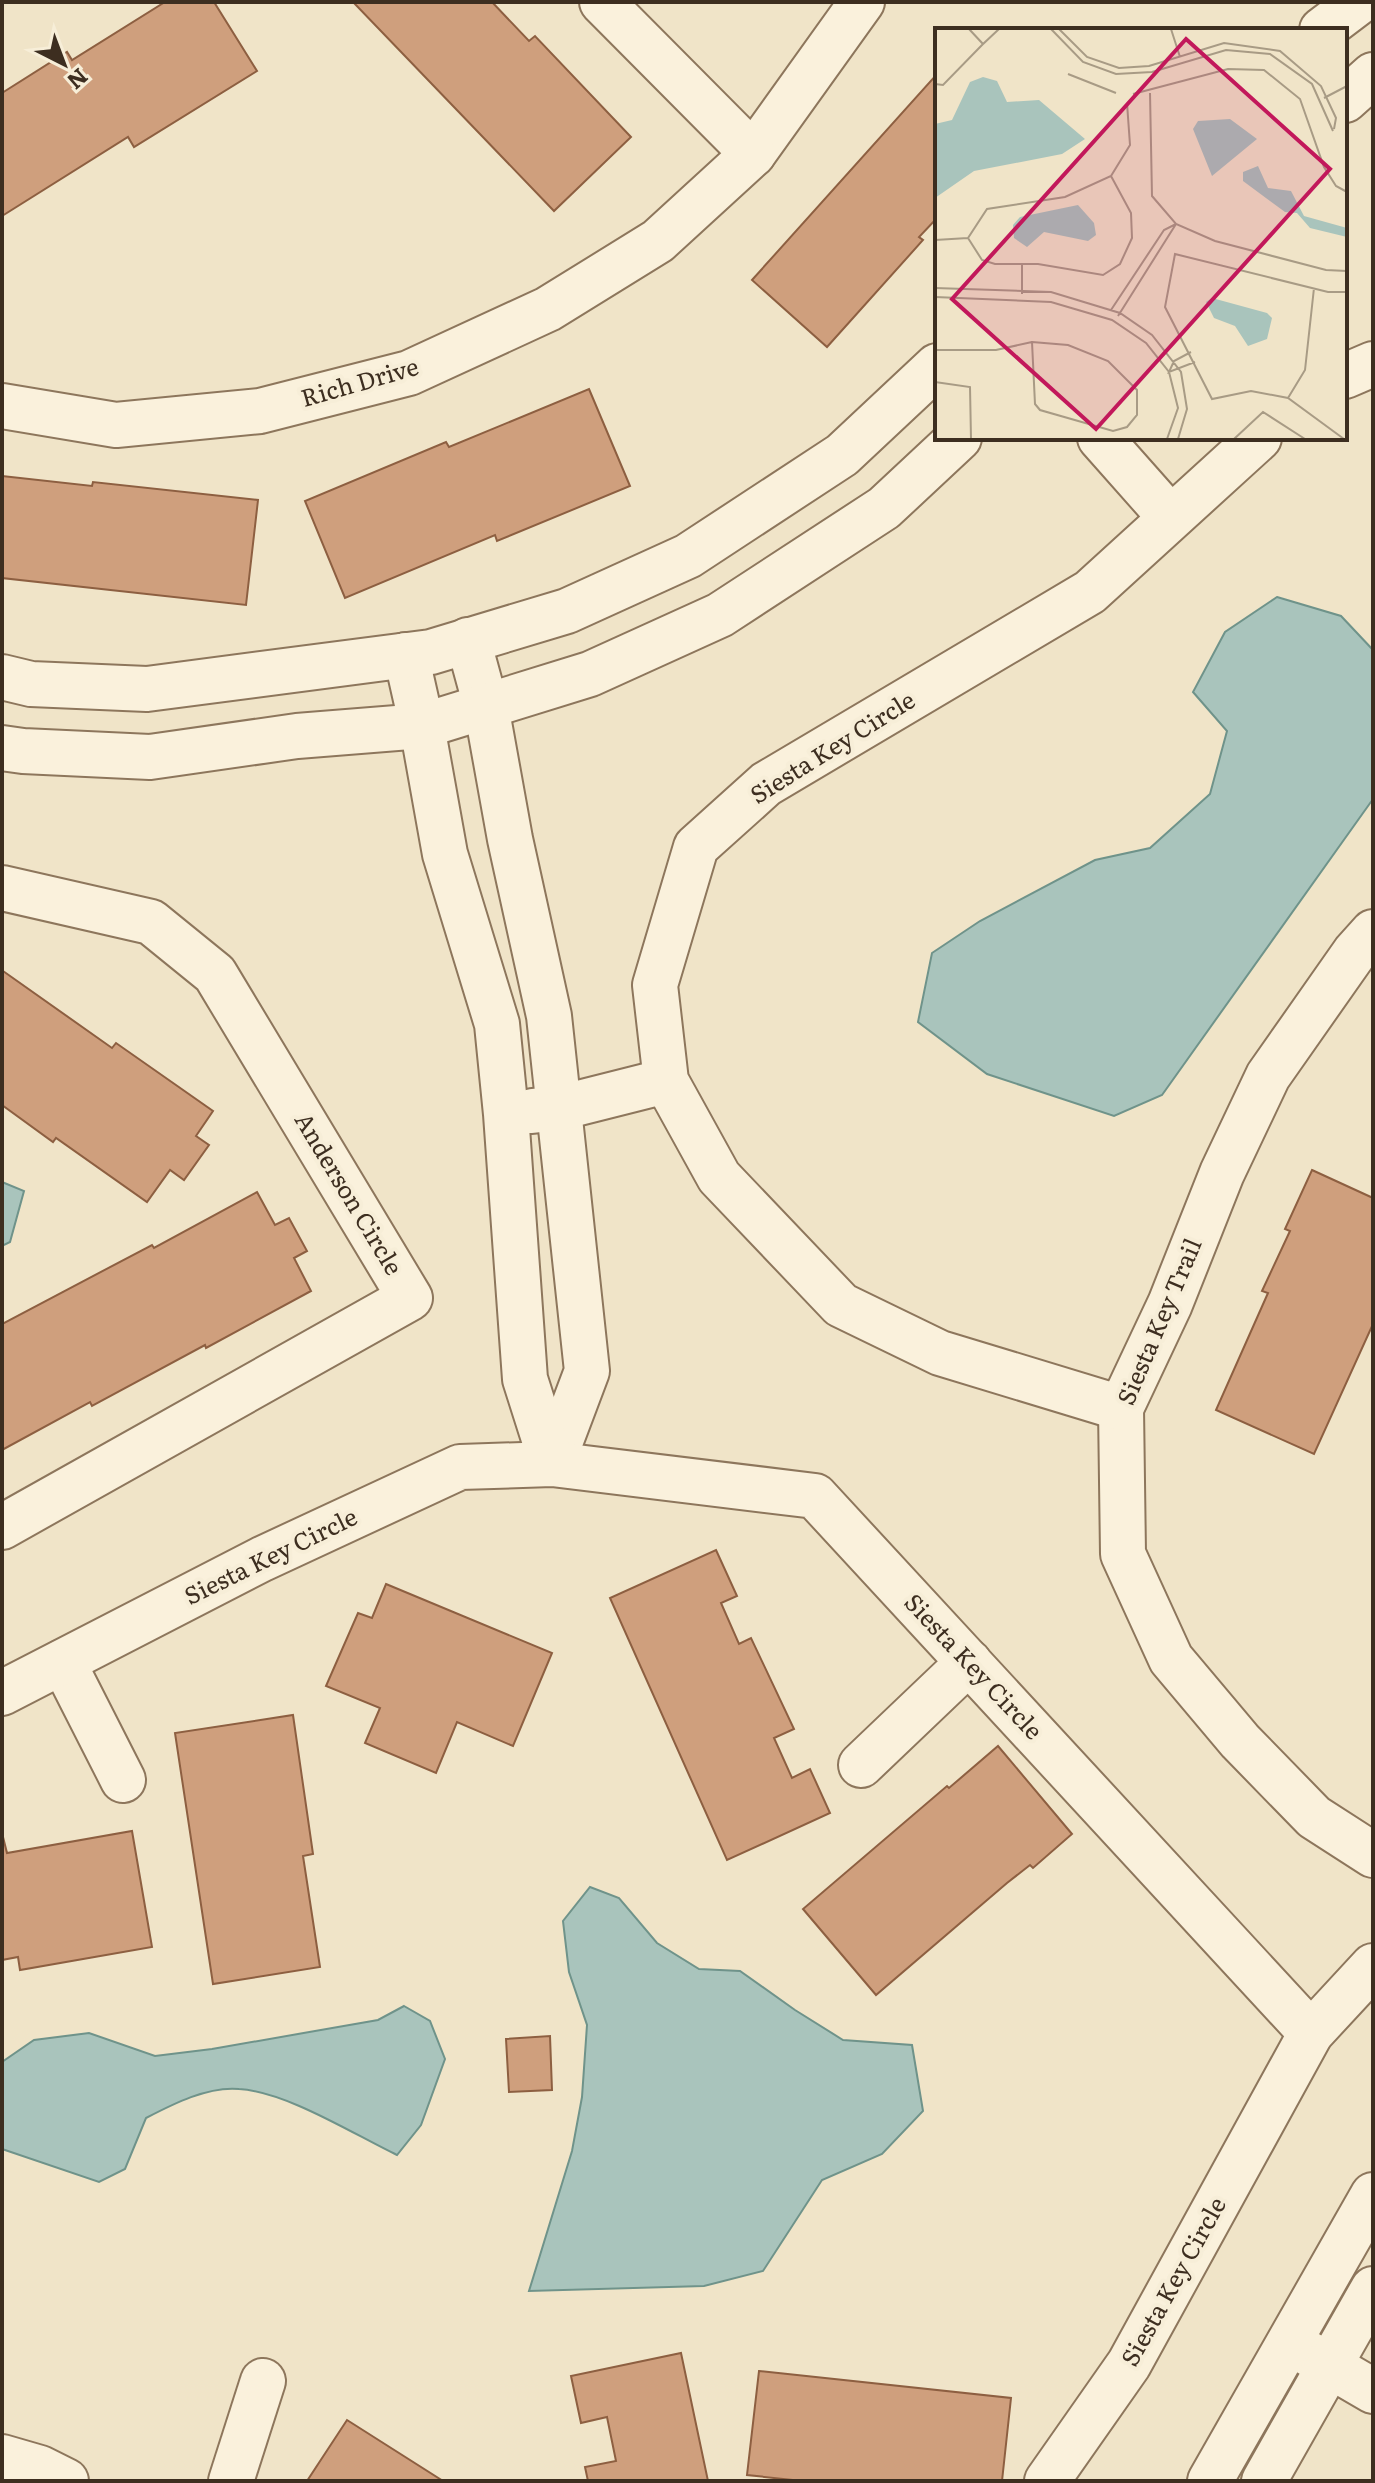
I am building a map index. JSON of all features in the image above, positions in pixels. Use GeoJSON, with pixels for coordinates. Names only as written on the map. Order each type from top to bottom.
{"type":"FeatureCollection","features":[{"type":"Feature","properties":{"kind":"street"},"geometry":{"type":"LineString","coordinates":[[602,2],[753,154]]}},
{"type":"Feature","properties":{"kind":"street","name":"Rich Drive"},"geometry":{"type":"LineString","coordinates":[[2,406],[116,425],[260,411],[409,373],[548,309],[658,241],[753,154],[862,2]]}},
{"type":"Feature","properties":{"kind":"street"},"geometry":{"type":"LineString","coordinates":[[1325,28],[1359,2]]}},
{"type":"Feature","properties":{"kind":"street"},"geometry":{"type":"LineString","coordinates":[[1347,98],[1373,75]]}},
{"type":"Feature","properties":{"kind":"street"},"geometry":{"type":"LineString","coordinates":[[1347,375],[1373,364]]}},
{"type":"Feature","properties":{"kind":"street"},"geometry":{"type":"LineString","coordinates":[[2,677],[31,684],[147,689],[431,652],[567,611],[688,556],[842,455],[935,368]]}},
{"type":"Feature","properties":{"kind":"street"},"geometry":{"type":"LineString","coordinates":[[2,748],[150,757],[297,736],[422,726],[590,674],[720,615],[884,508],[957,440]]}},
{"type":"Feature","properties":{"kind":"street"},"geometry":{"type":"LineString","coordinates":[[1102,440],[1170,517]]}},
{"type":"Feature","properties":{"kind":"street","name":"Siesta Key Circle"},"geometry":{"type":"LineString","coordinates":[[1121,1408],[940,1353],[841,1305],[719,1177],[666,1081],[655,985],[696,847],[766,784],[1090,592],[1257,440]]}},
{"type":"Feature","properties":{"kind":"street"},"geometry":{"type":"LineString","coordinates":[[468,640],[486,706],[510,839],[549,1016],[587,1371],[552,1464]]}},
{"type":"Feature","properties":{"kind":"street"},"geometry":{"type":"LineString","coordinates":[[406,655],[445,854],[497,1024],[525,1379],[552,1464]]}},
{"type":"Feature","properties":{"kind":"street","name":"Anderson Circle"},"geometry":{"type":"LineString","coordinates":[[2,888],[151,922],[215,974],[410,1298],[2,1527]]}},
{"type":"Feature","properties":{"kind":"street","name":"Siesta Key Trail"},"geometry":{"type":"LineString","coordinates":[[1373,932],[1355,952],[1268,1076],[1222,1173],[1170,1304],[1121,1408],[1123,1554],[1171,1659],[1240,1741],[1314,1817],[1373,1855]]}},
{"type":"Feature","properties":{"kind":"street"},"geometry":{"type":"LineString","coordinates":[[506,1114],[559,1108],[666,1081]]}},
{"type":"Feature","properties":{"kind":"street","name":"Siesta Key Circle"},"geometry":{"type":"LineString","coordinates":[[2,1693],[262,1559],[460,1467],[552,1464],[815,1496],[1311,2033]]}},
{"type":"Feature","properties":{"kind":"street"},"geometry":{"type":"LineString","coordinates":[[63,1662],[123,1780]]}},
{"type":"Feature","properties":{"kind":"street"},"geometry":{"type":"LineString","coordinates":[[861,1765],[969,1662]]}},
{"type":"Feature","properties":{"kind":"street","name":"Siesta Key Circle"},"geometry":{"type":"LineString","coordinates":[[1047,2481],[1129,2364],[1311,2033],[1373,1966]]}},
{"type":"Feature","properties":{"kind":"street"},"geometry":{"type":"LineString","coordinates":[[1210,2481],[1373,2195]]}},
{"type":"Feature","properties":{"kind":"street"},"geometry":{"type":"LineString","coordinates":[[1264,2481],[1373,2289]]}},
{"type":"Feature","properties":{"kind":"street"},"geometry":{"type":"LineString","coordinates":[[1288,2343],[1373,2391]]}},
{"type":"Feature","properties":{"kind":"street"},"geometry":{"type":"LineString","coordinates":[[231,2481],[263,2381]]}},
{"type":"Feature","properties":{"kind":"street"},"geometry":{"type":"LineString","coordinates":[[2,2457],[40,2468],[66,2481]]}},
{"type":"Feature","properties":{"kind":"water"},"geometry":{"type":"Polygon","coordinates":[[[1277,597],[1341,616],[1373,650],[1373,799],[1162,1095],[1114,1116],[987,1074],[918,1022],[932,953],[980,921],[1095,860],[1150,848],[1210,794],[1227,731],[1193,692],[1225,632],[1277,597]]]}},
{"type":"Feature","properties":{"kind":"water"},"geometry":{"type":"Polygon","coordinates":[[[2,1182],[24,1191],[10,1242],[2,1246],[2,1182]]]}},
{"type":"Feature","properties":{"kind":"water"},"geometry":{"type":"Polygon","coordinates":[[[590,1887],[619,1898],[657,1943],[699,1969],[740,1971],[843,2040],[912,2045],[923,2111],[882,2154],[822,2180],[763,2271],[704,2286],[529,2291],[572,2151],[582,2097],[587,2025],[569,1972],[563,1921],[590,1887]]]}},
{"type":"Feature","properties":{"kind":"water"},"geometry":{"type":"Polygon","coordinates":[[[404,2006],[430,2021],[445,2059],[421,2125],[397,2155],[298,2106],[239,2089],[215,2090],[191,2097],[146,2118],[125,2169],[99,2182],[2,2149],[2,2062],[34,2040],[89,2033],[155,2056],[378,2020],[404,2006]]]}},
{"type":"Feature","properties":{"kind":"building"},"geometry":{"type":"Polygon","coordinates":[[[165,2],[214,2],[257,71],[134,147],[128,137],[2,216],[2,93],[67,52],[72,60],[165,2]]]}},
{"type":"Feature","properties":{"kind":"building"},"geometry":{"type":"Polygon","coordinates":[[[353,2],[492,2],[529,41],[535,36],[631,137],[554,211],[353,2]]]}},
{"type":"Feature","properties":{"kind":"building"},"geometry":{"type":"Polygon","coordinates":[[[935,76],[935,220],[919,237],[923,240],[827,347],[752,280],[935,76]]]}},
{"type":"Feature","properties":{"kind":"building"},"geometry":{"type":"Polygon","coordinates":[[[589,389],[630,486],[497,541],[495,535],[345,598],[305,501],[446,442],[449,447],[589,389]]]}},
{"type":"Feature","properties":{"kind":"building"},"geometry":{"type":"Polygon","coordinates":[[[2,476],[92,486],[93,482],[258,500],[246,605],[2,578],[2,476]]]}},
{"type":"Feature","properties":{"kind":"building"},"geometry":{"type":"Polygon","coordinates":[[[3,971],[112,1048],[116,1043],[213,1111],[196,1136],[209,1145],[184,1180],[170,1170],[147,1202],[56,1138],[53,1142],[2,1105],[3,971]]]}},
{"type":"Feature","properties":{"kind":"building"},"geometry":{"type":"Polygon","coordinates":[[[1312,1170],[1373,1198],[1373,1324],[1314,1454],[1216,1410],[1268,1293],[1262,1291],[1290,1231],[1285,1229],[1312,1170]]]}},
{"type":"Feature","properties":{"kind":"building"},"geometry":{"type":"Polygon","coordinates":[[[257,1192],[275,1225],[289,1218],[307,1251],[294,1258],[311,1291],[206,1348],[205,1345],[92,1406],[90,1402],[2,1450],[2,1324],[257,1192]]]}},
{"type":"Feature","properties":{"kind":"building"},"geometry":{"type":"Polygon","coordinates":[[[716,1550],[737,1596],[721,1603],[739,1644],[751,1638],[794,1729],[774,1738],[792,1778],[810,1769],[830,1813],[727,1860],[610,1598],[716,1550]]]}},
{"type":"Feature","properties":{"kind":"building"},"geometry":{"type":"Polygon","coordinates":[[[386,1584],[552,1653],[513,1746],[457,1722],[436,1773],[365,1743],[380,1708],[326,1686],[358,1613],[372,1618],[386,1584]]]}},
{"type":"Feature","properties":{"kind":"building"},"geometry":{"type":"Polygon","coordinates":[[[293,1715],[313,1854],[303,1856],[320,1967],[213,1984],[175,1733],[293,1715]]]}},
{"type":"Feature","properties":{"kind":"building"},"geometry":{"type":"Polygon","coordinates":[[[998,1746],[1072,1834],[1033,1868],[1030,1865],[1007,1883],[876,1995],[803,1909],[998,1746]]]}},
{"type":"Feature","properties":{"kind":"building"},"geometry":{"type":"Polygon","coordinates":[[[132,1831],[152,1947],[20,1970],[18,1957],[2,1960],[2,1833],[7,1853],[132,1831]]]}},
{"type":"Feature","properties":{"kind":"building"},"geometry":{"type":"Polygon","coordinates":[[[550,2036],[552,2090],[509,2092],[506,2039],[550,2036]]]}},
{"type":"Feature","properties":{"kind":"building"},"geometry":{"type":"Polygon","coordinates":[[[681,2353],[708,2481],[588,2481],[585,2467],[616,2461],[607,2417],[581,2423],[571,2376],[681,2353]]]}},
{"type":"Feature","properties":{"kind":"building"},"geometry":{"type":"Polygon","coordinates":[[[759,2371],[1011,2398],[1002,2481],[802,2481],[747,2475],[759,2371]]]}},
{"type":"Feature","properties":{"kind":"building"},"geometry":{"type":"Polygon","coordinates":[[[347,2420],[443,2481],[307,2481],[347,2420]]]}}]}
